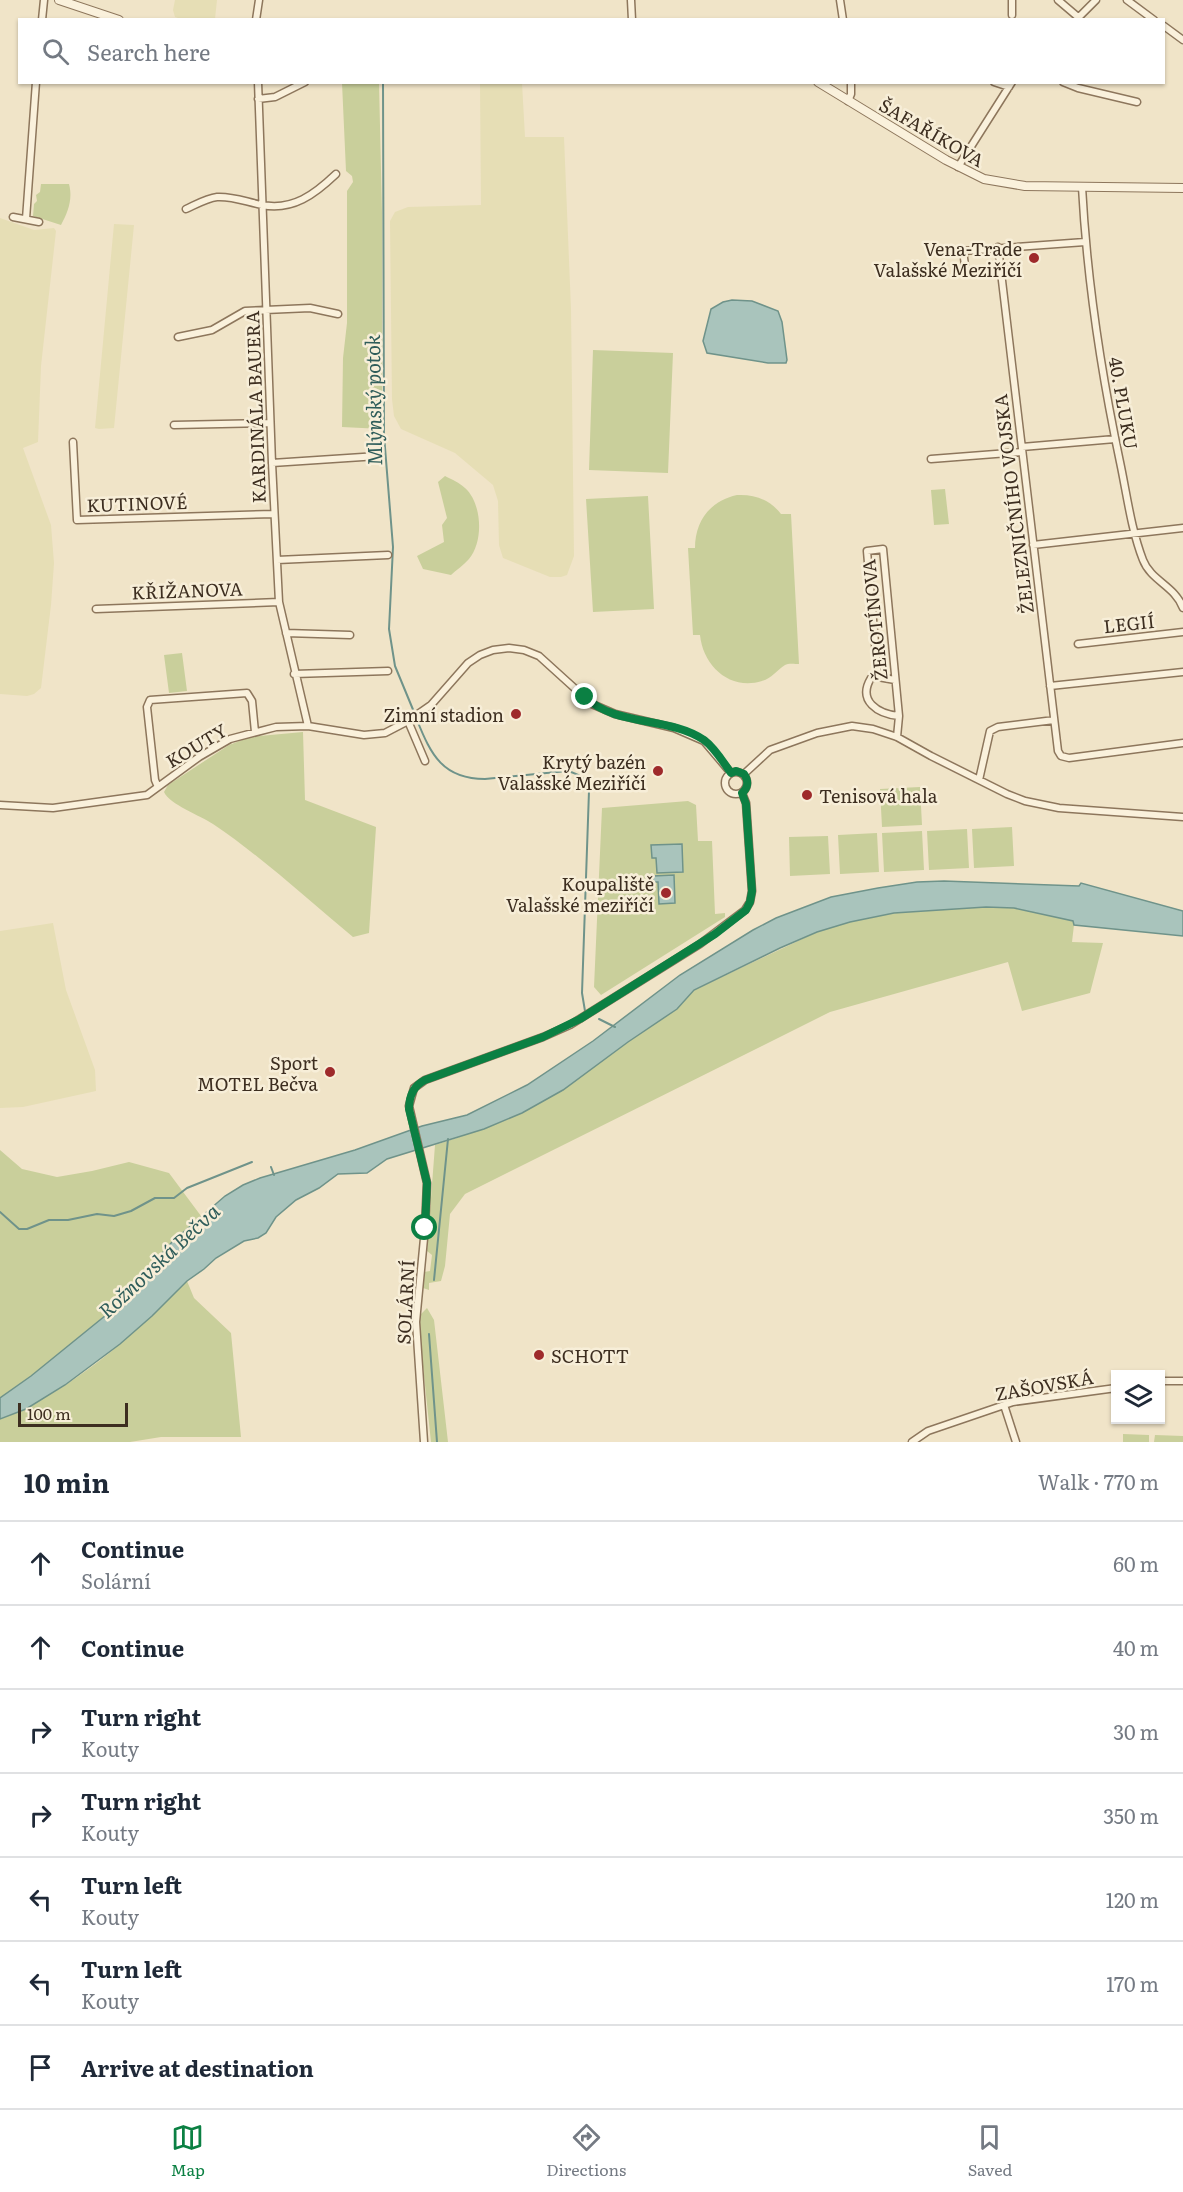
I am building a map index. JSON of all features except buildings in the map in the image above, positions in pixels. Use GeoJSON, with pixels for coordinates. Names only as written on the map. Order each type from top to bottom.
{"type":"FeatureCollection","features":[{"type":"Feature","properties":{"kind":"street"},"geometry":{"type":"LineString","coordinates":[[42,18],[44,0]]}},
{"type":"Feature","properties":{"kind":"street"},"geometry":{"type":"LineString","coordinates":[[59,0],[113,18]]}},
{"type":"Feature","properties":{"kind":"street"},"geometry":{"type":"LineString","coordinates":[[256,18],[259,0]]}},
{"type":"Feature","properties":{"kind":"street"},"geometry":{"type":"LineString","coordinates":[[631,0],[632,18]]}},
{"type":"Feature","properties":{"kind":"street"},"geometry":{"type":"LineString","coordinates":[[840,0],[843,18]]}},
{"type":"Feature","properties":{"kind":"street"},"geometry":{"type":"LineString","coordinates":[[1012,0],[1012,15]]}},
{"type":"Feature","properties":{"kind":"street"},"geometry":{"type":"LineString","coordinates":[[1058,0],[1077,18],[1096,0]]}},
{"type":"Feature","properties":{"kind":"street"},"geometry":{"type":"LineString","coordinates":[[1127,0],[1151,18]]}},
{"type":"Feature","properties":{"kind":"street"},"geometry":{"type":"LineString","coordinates":[[1165,27],[1183,40]]}},
{"type":"Feature","properties":{"kind":"street"},"geometry":{"type":"LineString","coordinates":[[26,219],[36,84]]}},
{"type":"Feature","properties":{"kind":"street","name":"KARDINÁLA BAUERA"},"geometry":{"type":"LineString","coordinates":[[258,84],[279,602],[308,726]]}},
{"type":"Feature","properties":{"kind":"street"},"geometry":{"type":"LineString","coordinates":[[258,99],[275,97],[301,84]]}},
{"type":"Feature","properties":{"kind":"street","name":"ŠAFAŘÍKOVA"},"geometry":{"type":"LineString","coordinates":[[821,84],[958,167],[984,178],[1006,184],[1035,187],[1183,188]]}},
{"type":"Feature","properties":{"kind":"street"},"geometry":{"type":"LineString","coordinates":[[848,101],[852,91],[851,84]]}},
{"type":"Feature","properties":{"kind":"street"},"geometry":{"type":"LineString","coordinates":[[1068,84],[1137,102]]}},
{"type":"Feature","properties":{"kind":"street"},"geometry":{"type":"LineString","coordinates":[[958,167],[1010,85]]}},
{"type":"Feature","properties":{"kind":"street"},"geometry":{"type":"LineString","coordinates":[[186,208],[214,197],[237,198],[262,206],[282,206],[302,201],[319,190],[336,174]]}},
{"type":"Feature","properties":{"kind":"street","name":"40. PLUKU"},"geometry":{"type":"LineString","coordinates":[[1082,187],[1085,242],[1098,342],[1135,533],[1146,567],[1177,595],[1183,608]]}},
{"type":"Feature","properties":{"kind":"street"},"geometry":{"type":"LineString","coordinates":[[13,217],[39,222]]}},
{"type":"Feature","properties":{"kind":"street"},"geometry":{"type":"LineString","coordinates":[[965,265],[963,251],[1085,242]]}},
{"type":"Feature","properties":{"kind":"street","name":"ŽELEZNIČNÍHO VOJSKA"},"geometry":{"type":"LineString","coordinates":[[998,248],[1058,751],[1061,756],[1072,758],[1183,743]]}},
{"type":"Feature","properties":{"kind":"street"},"geometry":{"type":"LineString","coordinates":[[178,337],[212,330],[245,311],[310,308],[338,314]]}},
{"type":"Feature","properties":{"kind":"street"},"geometry":{"type":"LineString","coordinates":[[174,425],[270,423]]}},
{"type":"Feature","properties":{"kind":"street"},"geometry":{"type":"LineString","coordinates":[[931,459],[1115,439]]}},
{"type":"Feature","properties":{"kind":"street","name":"KUTINOVÉ"},"geometry":{"type":"LineString","coordinates":[[73,442],[77,520],[274,514]]}},
{"type":"Feature","properties":{"kind":"street"},"geometry":{"type":"LineString","coordinates":[[272,463],[378,456]]}},
{"type":"Feature","properties":{"kind":"street"},"geometry":{"type":"LineString","coordinates":[[1033,545],[1183,528]]}},
{"type":"Feature","properties":{"kind":"street","name":"ŽEROTÍNOVA"},"geometry":{"type":"LineString","coordinates":[[897,737],[899,716],[883,549],[867,551],[878,677],[871,678],[866,687],[867,698],[888,715],[899,716]]}},
{"type":"Feature","properties":{"kind":"street"},"geometry":{"type":"LineString","coordinates":[[277,560],[388,555]]}},
{"type":"Feature","properties":{"kind":"street","name":"KŘIŽANOVA"},"geometry":{"type":"LineString","coordinates":[[96,609],[279,602]]}},
{"type":"Feature","properties":{"kind":"street","name":"LEGIÍ"},"geometry":{"type":"LineString","coordinates":[[1078,644],[1183,632]]}},
{"type":"Feature","properties":{"kind":"street"},"geometry":{"type":"LineString","coordinates":[[286,633],[350,634]]}},
{"type":"Feature","properties":{"kind":"street","name":"KOUTY"},"geometry":{"type":"LineString","coordinates":[[0,806],[53,808],[144,796],[199,757],[230,739],[282,726],[308,726],[353,733],[385,733],[431,705],[468,663],[493,650],[508,648],[524,650],[539,656],[592,704],[615,714],[674,728],[704,741],[731,773],[726,779],[726,788],[733,794],[742,793]]}},
{"type":"Feature","properties":{"kind":"street"},"geometry":{"type":"LineString","coordinates":[[294,674],[388,671]]}},
{"type":"Feature","properties":{"kind":"street"},"geometry":{"type":"LineString","coordinates":[[1050,686],[1183,672]]}},
{"type":"Feature","properties":{"kind":"street"},"geometry":{"type":"LineString","coordinates":[[878,677],[895,680]]}},
{"type":"Feature","properties":{"kind":"street"},"geometry":{"type":"LineString","coordinates":[[158,787],[155,780],[147,707],[150,700],[247,693],[252,701],[255,732]]}},
{"type":"Feature","properties":{"kind":"street"},"geometry":{"type":"LineString","coordinates":[[979,780],[990,730],[1054,720]]}},
{"type":"Feature","properties":{"kind":"street"},"geometry":{"type":"LineString","coordinates":[[408,721],[425,760]]}},
{"type":"Feature","properties":{"kind":"street"},"geometry":{"type":"LineString","coordinates":[[744,774],[770,750],[817,733],[852,726],[873,729],[897,737],[1007,794],[1044,806],[1183,817]]}},
{"type":"Feature","properties":{"kind":"street"},"geometry":{"type":"LineString","coordinates":[[731,773],[736,771],[744,774],[748,782],[742,793]]}},
{"type":"Feature","properties":{"kind":"street","name":"SOLÁRNÍ"},"geometry":{"type":"LineString","coordinates":[[424,1442],[416,1341],[427,1183],[409,1109],[410,1097],[414,1088],[420,1082],[543,1037],[570,1024],[700,944],[746,910],[752,891],[746,804],[742,793]]}},
{"type":"Feature","properties":{"kind":"street"},"geometry":{"type":"LineString","coordinates":[[1165,1381],[1183,1381]]}},
{"type":"Feature","properties":{"kind":"street","name":"ZAŠOVSKÁ"},"geometry":{"type":"LineString","coordinates":[[912,1442],[928,1431],[1004,1405],[1111,1389]]}},
{"type":"Feature","properties":{"kind":"street"},"geometry":{"type":"LineString","coordinates":[[1004,1405],[1016,1442]]}},
{"type":"Feature","properties":{"kind":"shaded area"},"geometry":{"type":"Polygon","coordinates":[[[175,0],[217,0],[215,18],[178,18],[175,17],[173,10],[175,0]]]}},
{"type":"Feature","properties":{"kind":"shaded area"},"geometry":{"type":"Polygon","coordinates":[[[480,84],[522,84],[525,137],[564,137],[571,309],[574,556],[567,575],[561,577],[550,577],[503,558],[499,545],[498,501],[493,485],[455,453],[401,429],[394,416],[390,221],[395,212],[408,207],[481,205],[480,84]]]}},
{"type":"Feature","properties":{"kind":"shaded area"},"geometry":{"type":"Polygon","coordinates":[[[0,218],[34,230],[54,228],[56,231],[41,366],[38,442],[23,448],[51,525],[54,563],[41,688],[27,696],[0,694],[0,218]]]}},
{"type":"Feature","properties":{"kind":"shaded area"},"geometry":{"type":"Polygon","coordinates":[[[114,224],[134,225],[114,428],[99,429],[95,428],[114,224]]]}},
{"type":"Feature","properties":{"kind":"shaded area"},"geometry":{"type":"Polygon","coordinates":[[[53,923],[66,990],[95,1070],[96,1091],[23,1107],[0,1108],[0,931],[53,923]]]}},
{"type":"Feature","properties":{"kind":"green space"},"geometry":{"type":"Polygon","coordinates":[[[342,84],[379,84],[382,213],[382,429],[342,427],[343,358],[347,323],[347,191],[353,182],[352,176],[346,171],[342,84]]]}},
{"type":"Feature","properties":{"kind":"green space"},"geometry":{"type":"Polygon","coordinates":[[[41,184],[69,184],[69,205],[61,225],[33,216],[34,204],[37,201],[36,195],[40,192],[41,184]]]}},
{"type":"Feature","properties":{"kind":"green space"},"geometry":{"type":"Polygon","coordinates":[[[593,350],[673,353],[668,473],[589,470],[593,350]]]}},
{"type":"Feature","properties":{"kind":"green space"},"geometry":{"type":"Polygon","coordinates":[[[445,476],[461,484],[471,495],[478,512],[479,522],[479,533],[474,551],[467,561],[451,575],[423,569],[417,556],[444,542],[442,525],[447,518],[438,482],[445,476]]]}},
{"type":"Feature","properties":{"kind":"green space"},"geometry":{"type":"Polygon","coordinates":[[[945,489],[949,524],[934,525],[931,490],[945,489]]]}},
{"type":"Feature","properties":{"kind":"green space"},"geometry":{"type":"Polygon","coordinates":[[[737,495],[762,499],[781,514],[791,514],[799,664],[786,664],[766,680],[750,683],[729,679],[720,673],[706,657],[700,635],[693,635],[688,548],[695,548],[701,521],[712,507],[737,495]]]}},
{"type":"Feature","properties":{"kind":"green space"},"geometry":{"type":"Polygon","coordinates":[[[648,496],[654,609],[593,612],[586,499],[648,496]]]}},
{"type":"Feature","properties":{"kind":"green space"},"geometry":{"type":"Polygon","coordinates":[[[182,653],[187,691],[169,693],[164,655],[182,653]]]}},
{"type":"Feature","properties":{"kind":"green space"},"geometry":{"type":"Polygon","coordinates":[[[303,732],[305,800],[376,827],[369,933],[353,937],[249,850],[213,824],[172,801],[164,792],[168,785],[229,745],[250,737],[303,732]]]}},
{"type":"Feature","properties":{"kind":"green space"},"geometry":{"type":"Polygon","coordinates":[[[920,787],[922,825],[882,827],[880,789],[920,787]]]}},
{"type":"Feature","properties":{"kind":"green space"},"geometry":{"type":"Polygon","coordinates":[[[688,801],[696,805],[698,841],[712,841],[715,914],[725,913],[725,917],[601,995],[594,987],[602,808],[688,801]]]}},
{"type":"Feature","properties":{"kind":"green space"},"geometry":{"type":"Polygon","coordinates":[[[1012,827],[1014,866],[974,868],[972,829],[1012,827]]]}},
{"type":"Feature","properties":{"kind":"green space"},"geometry":{"type":"Polygon","coordinates":[[[967,829],[969,868],[929,870],[927,831],[967,829]]]}},
{"type":"Feature","properties":{"kind":"green space"},"geometry":{"type":"Polygon","coordinates":[[[922,831],[924,870],[884,872],[882,833],[922,831]]]}},
{"type":"Feature","properties":{"kind":"green space"},"geometry":{"type":"Polygon","coordinates":[[[877,833],[879,872],[840,874],[838,835],[877,833]]]}},
{"type":"Feature","properties":{"kind":"green space"},"geometry":{"type":"Polygon","coordinates":[[[828,836],[830,874],[790,876],[789,837],[828,836]]]}},
{"type":"Feature","properties":{"kind":"green space"},"geometry":{"type":"Polygon","coordinates":[[[986,907],[1014,908],[1073,921],[1072,942],[1103,943],[1090,993],[1022,1011],[1008,962],[830,1012],[465,1194],[450,1214],[445,1266],[441,1281],[429,1283],[429,1290],[423,1288],[424,1272],[430,1271],[432,1255],[427,1251],[435,1145],[457,1138],[563,1090],[677,1009],[694,990],[817,932],[850,922],[895,913],[986,907]]]}},
{"type":"Feature","properties":{"kind":"green space"},"geometry":{"type":"Polygon","coordinates":[[[0,1150],[22,1169],[57,1177],[129,1162],[169,1173],[201,1216],[172,1242],[111,1311],[31,1376],[0,1398],[0,1150]]]}},
{"type":"Feature","properties":{"kind":"green space"},"geometry":{"type":"Polygon","coordinates":[[[187,1281],[194,1298],[231,1333],[241,1437],[161,1437],[130,1442],[0,1442],[0,1419],[77,1378],[145,1322],[187,1281]]]}},
{"type":"Feature","properties":{"kind":"green space"},"geometry":{"type":"Polygon","coordinates":[[[427,1308],[434,1320],[448,1442],[431,1442],[420,1338],[420,1315],[427,1308]]]}},
{"type":"Feature","properties":{"kind":"green space"},"geometry":{"type":"Polygon","coordinates":[[[1123,1434],[1149,1435],[1149,1442],[1123,1442],[1123,1434]]]}},
{"type":"Feature","properties":{"kind":"green space"},"geometry":{"type":"Polygon","coordinates":[[[1155,1435],[1183,1436],[1183,1442],[1154,1442],[1155,1435]]]}},
{"type":"Feature","properties":{"kind":"water"},"geometry":{"type":"Polygon","coordinates":[[[732,300],[752,301],[778,311],[782,322],[786,363],[768,363],[707,353],[703,341],[711,309],[732,300]]]}},
{"type":"Feature","properties":{"kind":"water"},"geometry":{"type":"Polygon","coordinates":[[[682,844],[683,872],[657,873],[656,858],[652,858],[651,845],[682,844]]]}},
{"type":"Feature","properties":{"kind":"water","name":"Koupaliště Valašské meziříčí"},"geometry":{"type":"Polygon","coordinates":[[[674,875],[675,903],[659,904],[658,882],[653,882],[653,876],[674,875]]]}},
{"type":"Feature","properties":{"kind":"water","name":"Rožnovská Bečva"},"geometry":{"type":"Polygon","coordinates":[[[917,882],[1079,886],[1081,883],[1183,911],[1183,936],[1074,925],[1073,921],[1014,908],[986,907],[894,913],[850,922],[817,932],[694,990],[677,1009],[563,1090],[522,1113],[484,1129],[387,1159],[367,1173],[338,1174],[319,1188],[296,1200],[276,1217],[266,1233],[258,1238],[244,1241],[216,1258],[187,1281],[120,1344],[65,1385],[26,1409],[0,1419],[0,1398],[31,1376],[111,1311],[172,1242],[225,1196],[243,1185],[355,1150],[422,1126],[467,1115],[527,1085],[593,1041],[680,975],[776,918],[831,897],[917,882]]]}},
{"type":"Feature","properties":{"kind":"waterway","name":"Mlýnský potok"},"geometry":{"type":"LineString","coordinates":[[383,84],[384,435],[393,547],[389,629],[395,666],[414,712]]}},
{"type":"Feature","properties":{"kind":"waterway","name":"Mlýnský potok"},"geometry":{"type":"LineString","coordinates":[[417,720],[440,763],[459,775],[485,779],[567,771],[579,775],[586,783],[589,791],[582,993],[585,1011]]}},
{"type":"Feature","properties":{"kind":"waterway","name":"Mlýnský potok"},"geometry":{"type":"LineString","coordinates":[[599,1019],[615,1027]]}},
{"type":"Feature","properties":{"kind":"waterway"},"geometry":{"type":"LineString","coordinates":[[434,1280],[448,1139]]}},
{"type":"Feature","properties":{"kind":"waterway"},"geometry":{"type":"LineString","coordinates":[[0,1212],[19,1229],[27,1229],[49,1220],[68,1220],[97,1214],[114,1216],[131,1211],[155,1198],[174,1198],[187,1188],[252,1162]]}},
{"type":"Feature","properties":{"kind":"waterway"},"geometry":{"type":"LineString","coordinates":[[271,1167],[274,1175]]}},
{"type":"Feature","properties":{"kind":"waterway"},"geometry":{"type":"LineString","coordinates":[[429,1334],[437,1442]]}},
{"type":"Feature","properties":{"kind":"place","name":"Vena-Trade Valašské Meziříčí"},"geometry":{"type":"Point","coordinates":[1034,258]}},
{"type":"Feature","properties":{"kind":"place","name":"Zimní stadion"},"geometry":{"type":"Point","coordinates":[516,714]}},
{"type":"Feature","properties":{"kind":"place","name":"Krytý bazén Valašské Meziříčí"},"geometry":{"type":"Point","coordinates":[658,771]}},
{"type":"Feature","properties":{"kind":"place","name":"Tenisová hala"},"geometry":{"type":"Point","coordinates":[807,795]}},
{"type":"Feature","properties":{"kind":"place","name":"Koupaliště Valašské meziříčí"},"geometry":{"type":"Point","coordinates":[666,893]}},
{"type":"Feature","properties":{"kind":"place","name":"Sport MOTEL Bečva"},"geometry":{"type":"Point","coordinates":[330,1072]}},
{"type":"Feature","properties":{"kind":"place","name":"SCHOTT"},"geometry":{"type":"Point","coordinates":[539,1355]}},
{"type":"Feature","properties":{"kind":"route"},"geometry":{"type":"LineString","coordinates":[[425,1228],[427,1183],[409,1109],[409,1101],[414,1088],[420,1082],[543,1037],[580,1019],[715,934],[746,910],[750,902],[752,891],[746,804],[742,793],[748,782],[744,774],[736,771],[731,773],[704,741],[690,733],[615,714],[592,704],[585,697]]}}]}
